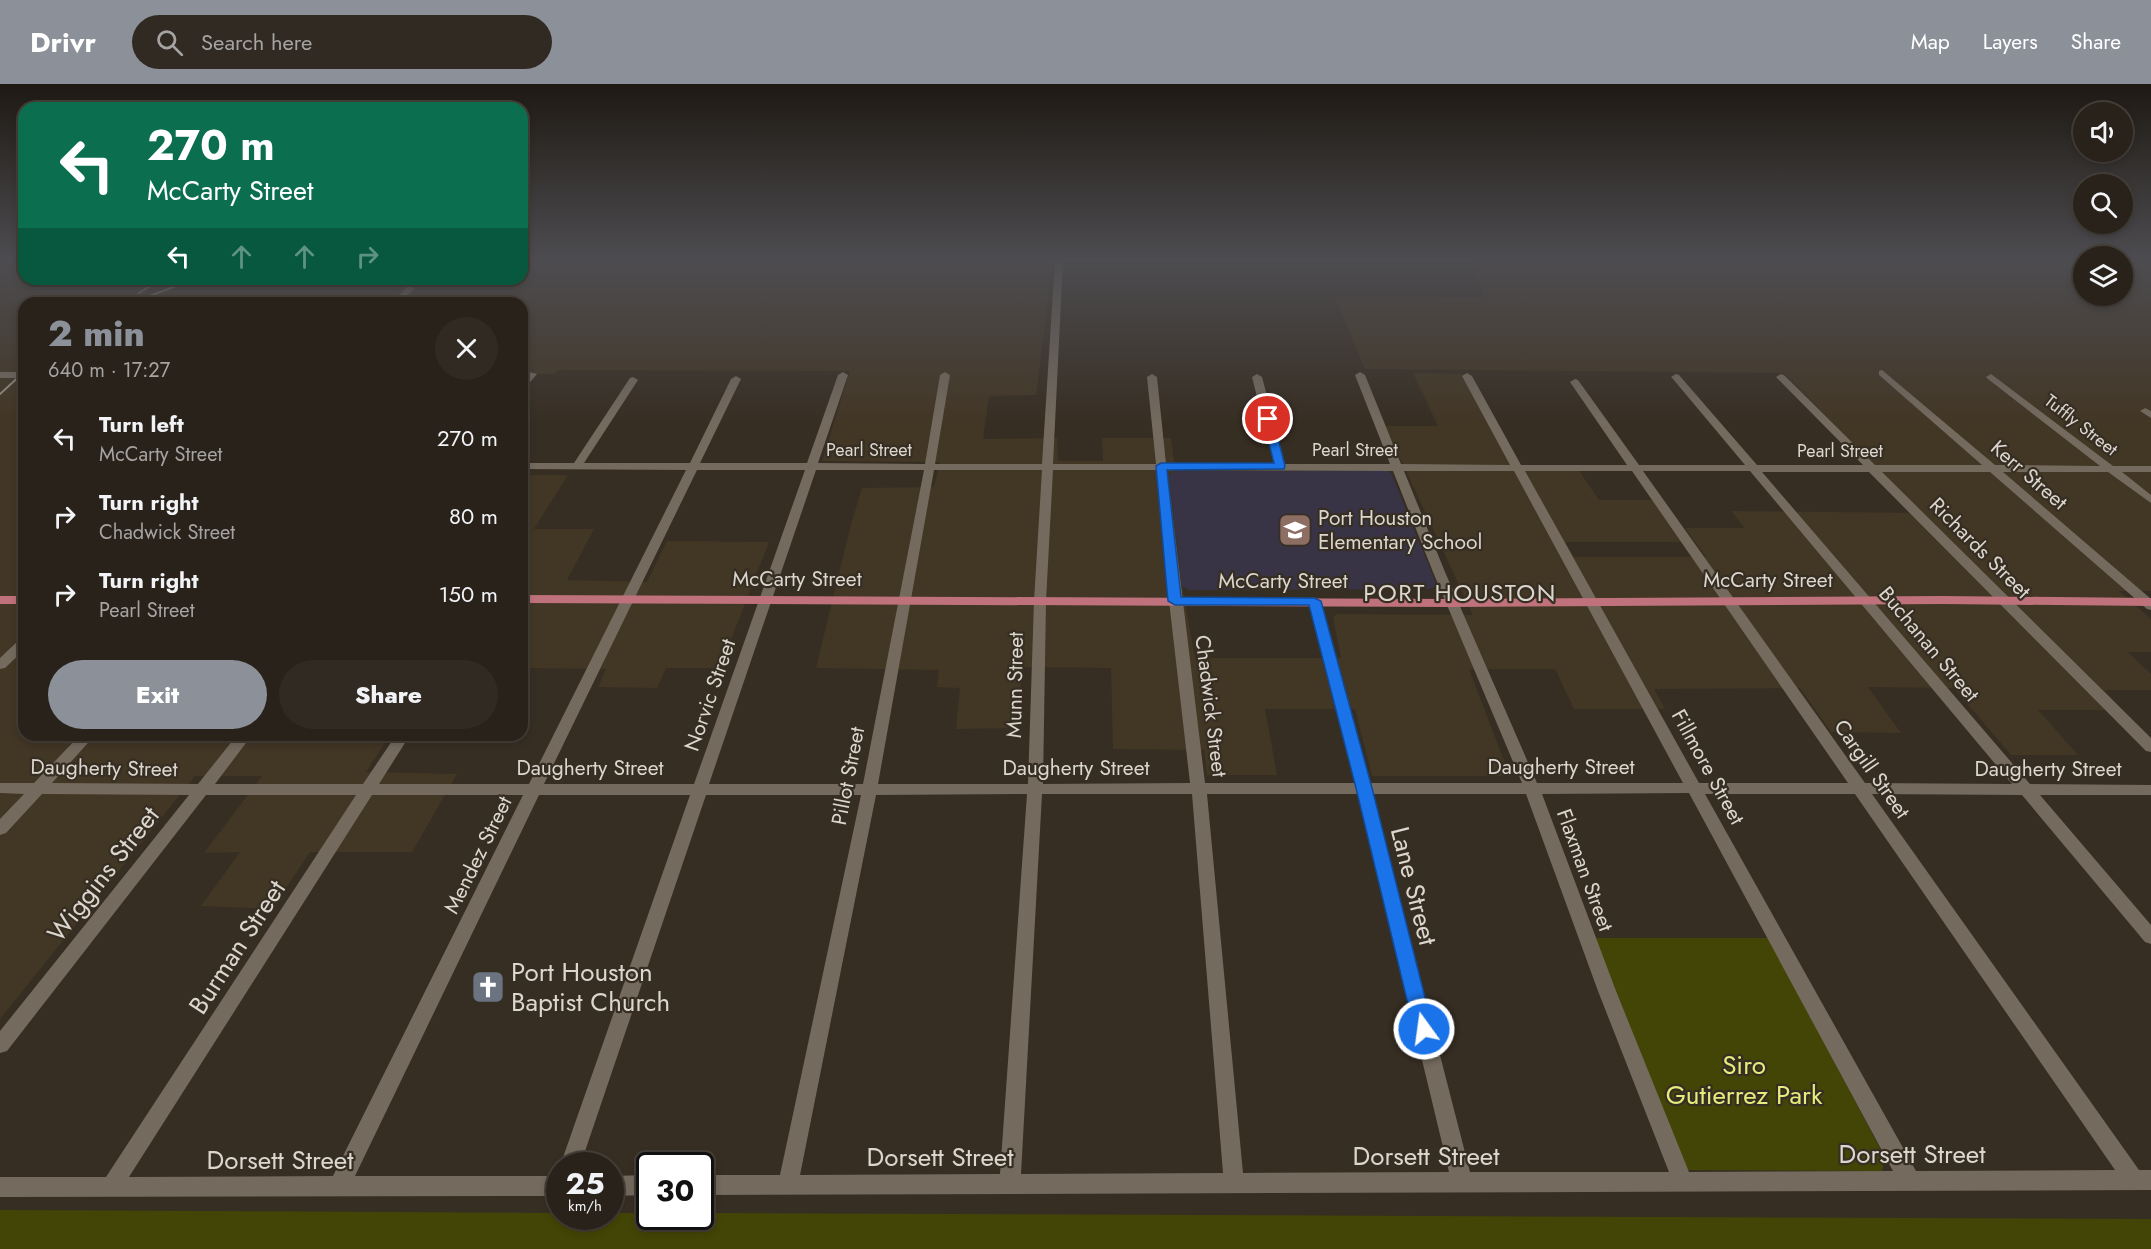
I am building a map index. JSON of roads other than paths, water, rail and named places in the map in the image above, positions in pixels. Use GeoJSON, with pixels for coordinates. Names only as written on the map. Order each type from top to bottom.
{"type":"FeatureCollection","features":[{"type":"Feature","properties":{"kind":"main road","name":"McCarty Street"},"geometry":{"type":"LineString","coordinates":[[528,599],[1452,603],[1865,600],[2150,603]]}},
{"type":"Feature","properties":{"kind":"main road"},"geometry":{"type":"LineString","coordinates":[[0,600],[18,600]]}},
{"type":"Feature","properties":{"kind":"street","name":"Munn Street"},"geometry":{"type":"LineString","coordinates":[[1010,1184],[1035,789],[1040,601],[1056,314]]}},
{"type":"Feature","properties":{"kind":"street","name":"Kerr Street"},"geometry":{"type":"LineString","coordinates":[[1882,373],[2150,603]]}},
{"type":"Feature","properties":{"kind":"street"},"geometry":{"type":"LineString","coordinates":[[528,379],[532,374]]}},
{"type":"Feature","properties":{"kind":"street"},"geometry":{"type":"LineString","coordinates":[[0,375],[18,375]]}},
{"type":"Feature","properties":{"kind":"street","name":"Norvic Street"},"geometry":{"type":"LineString","coordinates":[[575,1152],[843,375]]}},
{"type":"Feature","properties":{"kind":"street","name":"Pillot Street"},"geometry":{"type":"LineString","coordinates":[[788,1184],[904,601],[945,375]]}},
{"type":"Feature","properties":{"kind":"street","name":"Flaxman Street"},"geometry":{"type":"LineString","coordinates":[[1360,375],[1452,603],[1532,788],[1607,991],[1683,1181]]}},
{"type":"Feature","properties":{"kind":"street","name":"Fillmore Street"},"geometry":{"type":"LineString","coordinates":[[1467,376],[1910,1181]]}},
{"type":"Feature","properties":{"kind":"street","name":"Chadwick Street"},"geometry":{"type":"LineString","coordinates":[[1152,377],[1175,601],[1198,789],[1234,1184]]}},
{"type":"Feature","properties":{"kind":"street"},"geometry":{"type":"LineString","coordinates":[[1257,377],[1280,466]]}},
{"type":"Feature","properties":{"kind":"street","name":"Buchanan Street"},"geometry":{"type":"LineString","coordinates":[[1676,377],[2151,937]]}},
{"type":"Feature","properties":{"kind":"street","name":"Tuffly Street"},"geometry":{"type":"LineString","coordinates":[[1990,377],[2151,500]]}},
{"type":"Feature","properties":{"kind":"street","name":"Richards Street"},"geometry":{"type":"LineString","coordinates":[[1781,378],[2151,747]]}},
{"type":"Feature","properties":{"kind":"street","name":"Mendez Street"},"geometry":{"type":"LineString","coordinates":[[338,1188],[736,379]]}},
{"type":"Feature","properties":{"kind":"street"},"geometry":{"type":"LineString","coordinates":[[578,466],[633,380]]}},
{"type":"Feature","properties":{"kind":"street","name":"Cargill Street"},"geometry":{"type":"LineString","coordinates":[[1575,382],[1860,789],[2143,1180]]}},
{"type":"Feature","properties":{"kind":"street","name":"Pearl Street"},"geometry":{"type":"LineString","coordinates":[[528,466],[2151,469]]}},
{"type":"Feature","properties":{"kind":"street","name":"Lane Street"},"geometry":{"type":"LineString","coordinates":[[1314,601],[1364,788],[1462,1183]]}},
{"type":"Feature","properties":{"kind":"street"},"geometry":{"type":"LineString","coordinates":[[0,665],[18,648]]}},
{"type":"Feature","properties":{"kind":"street"},"geometry":{"type":"LineString","coordinates":[[0,829],[83,741]]}},
{"type":"Feature","properties":{"kind":"street","name":"Wiggins Street"},"geometry":{"type":"LineString","coordinates":[[0,1045],[240,741]]}},
{"type":"Feature","properties":{"kind":"street","name":"Burman Street"},"geometry":{"type":"LineString","coordinates":[[111,1187],[399,741]]}},
{"type":"Feature","properties":{"kind":"street","name":"Daugherty Street"},"geometry":{"type":"LineString","coordinates":[[0,788],[201,790],[1694,788],[2151,790]]}},
{"type":"Feature","properties":{"kind":"street","name":"Dorsett Street"},"geometry":{"type":"LineString","coordinates":[[714,1185],[2143,1180]]}},
{"type":"Feature","properties":{"kind":"street","name":"Dorsett Street"},"geometry":{"type":"LineString","coordinates":[[0,1187],[546,1186]]}},
{"type":"Feature","properties":{"kind":"railway"},"geometry":{"type":"LineString","coordinates":[[0,394],[18,378]]}},
{"type":"Feature","properties":{"kind":"place","name":"Port Houston Elementary School"},"geometry":{"type":"Point","coordinates":[1295,530]}},
{"type":"Feature","properties":{"kind":"place","name":"Port Houston Baptist Church"},"geometry":{"type":"Point","coordinates":[488,987]}},
{"type":"Feature","properties":{"kind":"district","name":"PORT HOUSTON"},"geometry":{"type":"Point","coordinates":[1460,592]}},
{"type":"Feature","properties":{"kind":"park label","name":"Siro Gutierrez Park"},"geometry":{"type":"Point","coordinates":[1744,1080]}}]}
